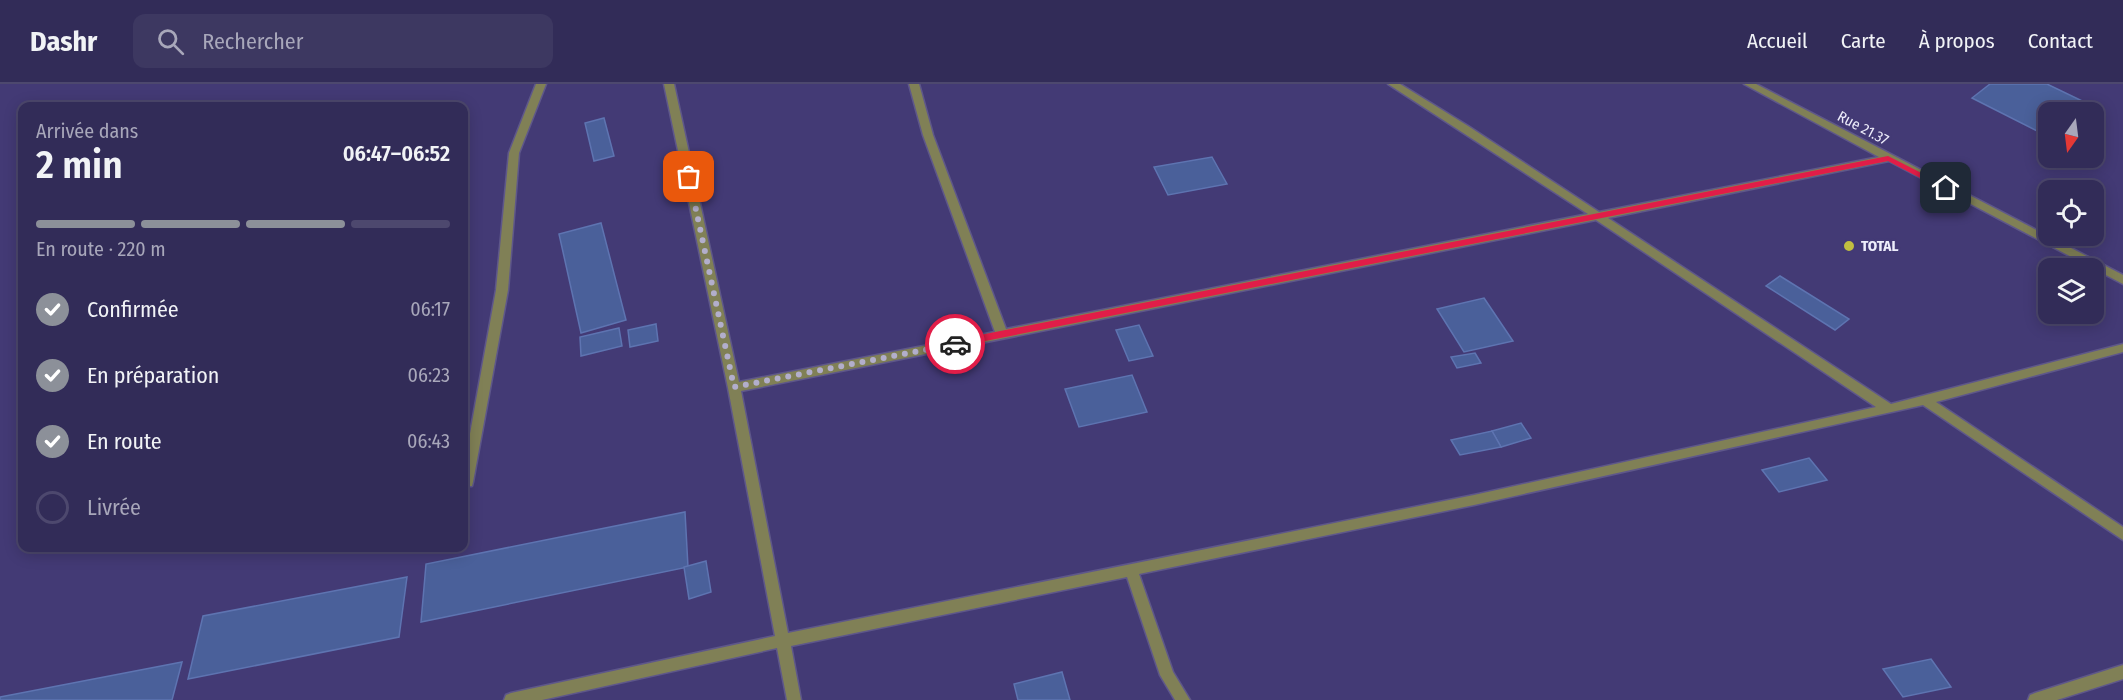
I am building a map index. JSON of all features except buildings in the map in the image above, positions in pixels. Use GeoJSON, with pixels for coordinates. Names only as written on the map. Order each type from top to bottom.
{"type":"FeatureCollection","features":[{"type":"Feature","properties":{"kind":"street"},"geometry":{"type":"LineString","coordinates":[[468,471],[502,290],[514,153],[541,84]]}},
{"type":"Feature","properties":{"kind":"street"},"geometry":{"type":"LineString","coordinates":[[669,84],[734,387],[794,700]]}},
{"type":"Feature","properties":{"kind":"street"},"geometry":{"type":"LineString","coordinates":[[914,84],[928,135],[1002,334]]}},
{"type":"Feature","properties":{"kind":"street"},"geometry":{"type":"LineString","coordinates":[[1393,84],[1465,128],[1889,409]]}},
{"type":"Feature","properties":{"kind":"street","name":"Rue 21.37"},"geometry":{"type":"LineString","coordinates":[[1749,84],[2123,280]]}},
{"type":"Feature","properties":{"kind":"street"},"geometry":{"type":"LineString","coordinates":[[734,387],[1888,158]]}},
{"type":"Feature","properties":{"kind":"street"},"geometry":{"type":"LineString","coordinates":[[511,700],[781,641],[1474,500],[1889,409],[2123,348]]}},
{"type":"Feature","properties":{"kind":"street"},"geometry":{"type":"LineString","coordinates":[[1923,399],[2123,534]]}},
{"type":"Feature","properties":{"kind":"street"},"geometry":{"type":"LineString","coordinates":[[1131,570],[1167,675],[1183,700]]}},
{"type":"Feature","properties":{"kind":"street"},"geometry":{"type":"LineString","coordinates":[[2035,700],[2123,672]]}},
{"type":"Feature","properties":{"kind":"way so far"},"geometry":{"type":"LineString","coordinates":[[689,177],[734,387],[955,344]]}},
{"type":"Feature","properties":{"kind":"place","name":"TOTAL"},"geometry":{"type":"Point","coordinates":[1849,246]}},
{"type":"Feature","properties":{"kind":"route"},"geometry":{"type":"LineString","coordinates":[[955,344],[1888,158],[1946,188]]}}]}
